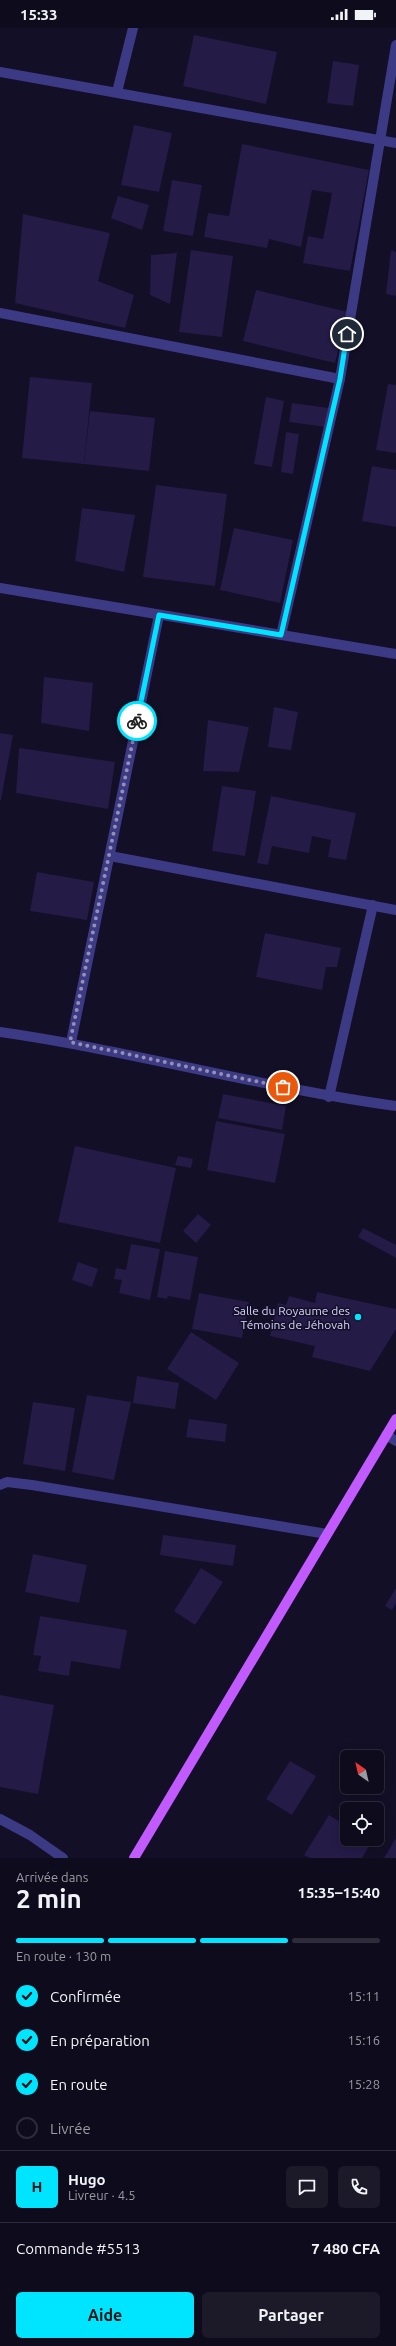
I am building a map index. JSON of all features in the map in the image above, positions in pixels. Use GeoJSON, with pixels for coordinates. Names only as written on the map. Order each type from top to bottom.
{"type":"FeatureCollection","features":[{"type":"Feature","properties":{"kind":"main road"},"geometry":{"type":"LineString","coordinates":[[134,1858],[396,1419]]}},
{"type":"Feature","properties":{"kind":"street"},"geometry":{"type":"LineString","coordinates":[[117,92],[133,28]]}},
{"type":"Feature","properties":{"kind":"street"},"geometry":{"type":"LineString","coordinates":[[281,635],[340,379],[379,139],[396,45]]}},
{"type":"Feature","properties":{"kind":"street"},"geometry":{"type":"LineString","coordinates":[[0,72],[379,139],[396,144]]}},
{"type":"Feature","properties":{"kind":"street"},"geometry":{"type":"LineString","coordinates":[[0,313],[340,379]]}},
{"type":"Feature","properties":{"kind":"street"},"geometry":{"type":"LineString","coordinates":[[0,588],[396,654]]}},
{"type":"Feature","properties":{"kind":"street"},"geometry":{"type":"LineString","coordinates":[[70,1042],[110,856],[159,615]]}},
{"type":"Feature","properties":{"kind":"street"},"geometry":{"type":"LineString","coordinates":[[110,856],[396,910]]}},
{"type":"Feature","properties":{"kind":"street"},"geometry":{"type":"LineString","coordinates":[[329,1097],[373,905]]}},
{"type":"Feature","properties":{"kind":"street"},"geometry":{"type":"LineString","coordinates":[[0,1032],[70,1042],[329,1097],[396,1106]]}},
{"type":"Feature","properties":{"kind":"street"},"geometry":{"type":"LineString","coordinates":[[386,1435],[396,1442]]}},
{"type":"Feature","properties":{"kind":"street"},"geometry":{"type":"LineString","coordinates":[[0,1485],[7,1482],[32,1485],[326,1534]]}},
{"type":"Feature","properties":{"kind":"street"},"geometry":{"type":"LineString","coordinates":[[0,1819],[30,1835],[63,1858]]}},
{"type":"Feature","properties":{"kind":"building"},"geometry":{"type":"Polygon","coordinates":[[[194,35],[277,52],[266,104],[183,86],[194,35]]]}},
{"type":"Feature","properties":{"kind":"building"},"geometry":{"type":"Polygon","coordinates":[[[333,61],[359,65],[353,106],[327,103],[333,61]]]}},
{"type":"Feature","properties":{"kind":"building"},"geometry":{"type":"Polygon","coordinates":[[[134,125],[172,133],[159,192],[121,185],[134,125]]]}},
{"type":"Feature","properties":{"kind":"building"},"geometry":{"type":"Polygon","coordinates":[[[242,144],[369,170],[350,271],[303,263],[308,236],[323,239],[332,193],[312,190],[301,247],[269,239],[267,248],[204,237],[208,213],[229,216],[242,144]]]}},
{"type":"Feature","properties":{"kind":"building"},"geometry":{"type":"Polygon","coordinates":[[[172,180],[202,185],[193,236],[163,231],[172,180]]]}},
{"type":"Feature","properties":{"kind":"building"},"geometry":{"type":"Polygon","coordinates":[[[118,196],[149,205],[142,230],[111,218],[118,196]]]}},
{"type":"Feature","properties":{"kind":"building"},"geometry":{"type":"Polygon","coordinates":[[[23,214],[110,233],[98,281],[134,295],[125,328],[15,303],[23,214]]]}},
{"type":"Feature","properties":{"kind":"building"},"geometry":{"type":"Polygon","coordinates":[[[191,250],[233,256],[222,337],[179,332],[191,250]]]}},
{"type":"Feature","properties":{"kind":"building"},"geometry":{"type":"Polygon","coordinates":[[[391,250],[396,252],[396,296],[386,294],[391,250]]]}},
{"type":"Feature","properties":{"kind":"building"},"geometry":{"type":"Polygon","coordinates":[[[177,253],[170,304],[150,295],[151,255],[177,253]]]}},
{"type":"Feature","properties":{"kind":"building"},"geometry":{"type":"Polygon","coordinates":[[[256,290],[348,312],[335,363],[243,341],[256,290]]]}},
{"type":"Feature","properties":{"kind":"building"},"geometry":{"type":"Polygon","coordinates":[[[30,377],[92,383],[84,464],[22,458],[30,377]]]}},
{"type":"Feature","properties":{"kind":"building"},"geometry":{"type":"Polygon","coordinates":[[[388,384],[396,385],[396,453],[376,450],[388,384]]]}},
{"type":"Feature","properties":{"kind":"building"},"geometry":{"type":"Polygon","coordinates":[[[266,397],[284,401],[272,467],[254,464],[266,397]]]}},
{"type":"Feature","properties":{"kind":"building"},"geometry":{"type":"Polygon","coordinates":[[[292,403],[329,408],[326,427],[289,422],[292,403]]]}},
{"type":"Feature","properties":{"kind":"building"},"geometry":{"type":"Polygon","coordinates":[[[90,411],[155,418],[149,471],[84,464],[90,411]]]}},
{"type":"Feature","properties":{"kind":"building"},"geometry":{"type":"Polygon","coordinates":[[[286,432],[299,434],[293,474],[281,472],[286,432]]]}},
{"type":"Feature","properties":{"kind":"building"},"geometry":{"type":"Polygon","coordinates":[[[372,466],[396,470],[396,527],[362,521],[372,466]]]}},
{"type":"Feature","properties":{"kind":"building"},"geometry":{"type":"Polygon","coordinates":[[[156,485],[227,494],[215,586],[143,577],[156,485]]]}},
{"type":"Feature","properties":{"kind":"building"},"geometry":{"type":"Polygon","coordinates":[[[82,508],[135,515],[124,572],[75,561],[82,508]]]}},
{"type":"Feature","properties":{"kind":"building"},"geometry":{"type":"Polygon","coordinates":[[[234,528],[293,540],[280,603],[220,590],[234,528]]]}},
{"type":"Feature","properties":{"kind":"building"},"geometry":{"type":"Polygon","coordinates":[[[44,677],[93,683],[89,731],[41,723],[44,677]]]}},
{"type":"Feature","properties":{"kind":"building"},"geometry":{"type":"Polygon","coordinates":[[[274,707],[298,712],[291,750],[268,747],[274,707]]]}},
{"type":"Feature","properties":{"kind":"building"},"geometry":{"type":"Polygon","coordinates":[[[208,720],[249,727],[239,772],[203,771],[208,720]]]}},
{"type":"Feature","properties":{"kind":"building"},"geometry":{"type":"Polygon","coordinates":[[[0,733],[13,735],[1,800],[0,800],[0,733]]]}},
{"type":"Feature","properties":{"kind":"building"},"geometry":{"type":"Polygon","coordinates":[[[19,748],[115,762],[108,809],[16,793],[19,748]]]}},
{"type":"Feature","properties":{"kind":"building"},"geometry":{"type":"Polygon","coordinates":[[[222,786],[256,791],[245,856],[212,851],[222,786]]]}},
{"type":"Feature","properties":{"kind":"building"},"geometry":{"type":"Polygon","coordinates":[[[271,796],[356,813],[346,860],[328,857],[331,840],[312,836],[309,853],[272,846],[268,865],[257,863],[271,796]]]}},
{"type":"Feature","properties":{"kind":"building"},"geometry":{"type":"Polygon","coordinates":[[[37,872],[94,882],[87,920],[30,911],[37,872]]]}},
{"type":"Feature","properties":{"kind":"building"},"geometry":{"type":"Polygon","coordinates":[[[265,933],[341,948],[337,967],[326,967],[322,990],[256,977],[265,933]]]}},
{"type":"Feature","properties":{"kind":"building"},"geometry":{"type":"Polygon","coordinates":[[[223,1094],[286,1106],[282,1130],[218,1118],[223,1094]]]}},
{"type":"Feature","properties":{"kind":"building"},"geometry":{"type":"Polygon","coordinates":[[[216,1121],[285,1134],[275,1183],[207,1170],[216,1121]]]}},
{"type":"Feature","properties":{"kind":"building"},"geometry":{"type":"Polygon","coordinates":[[[75,1146],[176,1168],[160,1243],[58,1222],[75,1146]]]}},
{"type":"Feature","properties":{"kind":"building"},"geometry":{"type":"Polygon","coordinates":[[[178,1156],[193,1159],[191,1168],[175,1165],[178,1156]]]}},
{"type":"Feature","properties":{"kind":"building"},"geometry":{"type":"Polygon","coordinates":[[[198,1214],[211,1225],[196,1243],[183,1231],[198,1214]]]}},
{"type":"Feature","properties":{"kind":"building"},"geometry":{"type":"Polygon","coordinates":[[[363,1228],[396,1245],[396,1258],[358,1237],[363,1228]]]}},
{"type":"Feature","properties":{"kind":"building"},"geometry":{"type":"Polygon","coordinates":[[[131,1244],[160,1249],[150,1300],[119,1293],[122,1280],[114,1279],[116,1268],[126,1270],[131,1244]]]}},
{"type":"Feature","properties":{"kind":"building"},"geometry":{"type":"Polygon","coordinates":[[[165,1251],[198,1257],[190,1300],[168,1296],[167,1299],[157,1297],[165,1251]]]}},
{"type":"Feature","properties":{"kind":"building"},"geometry":{"type":"Polygon","coordinates":[[[78,1262],[98,1269],[92,1287],[72,1280],[78,1262]]]}},
{"type":"Feature","properties":{"kind":"building"},"geometry":{"type":"Polygon","coordinates":[[[317,1292],[396,1309],[396,1329],[370,1371],[312,1357],[315,1346],[270,1336],[278,1303],[286,1305],[289,1296],[315,1303],[317,1292]]]}},
{"type":"Feature","properties":{"kind":"building"},"geometry":{"type":"Polygon","coordinates":[[[199,1293],[249,1302],[242,1338],[192,1329],[199,1293]]]}},
{"type":"Feature","properties":{"kind":"building"},"geometry":{"type":"Polygon","coordinates":[[[191,1332],[239,1363],[216,1400],[167,1369],[191,1332]]]}},
{"type":"Feature","properties":{"kind":"building"},"geometry":{"type":"Polygon","coordinates":[[[137,1376],[179,1383],[175,1409],[133,1403],[137,1376]]]}},
{"type":"Feature","properties":{"kind":"building"},"geometry":{"type":"Polygon","coordinates":[[[87,1395],[131,1402],[114,1480],[72,1472],[87,1395]]]}},
{"type":"Feature","properties":{"kind":"building"},"geometry":{"type":"Polygon","coordinates":[[[33,1402],[75,1408],[65,1471],[23,1464],[33,1402]]]}},
{"type":"Feature","properties":{"kind":"building"},"geometry":{"type":"Polygon","coordinates":[[[189,1419],[227,1424],[225,1442],[186,1437],[189,1419]]]}},
{"type":"Feature","properties":{"kind":"building"},"geometry":{"type":"Polygon","coordinates":[[[163,1535],[236,1545],[233,1566],[160,1555],[163,1535]]]}},
{"type":"Feature","properties":{"kind":"building"},"geometry":{"type":"Polygon","coordinates":[[[33,1554],[87,1565],[79,1603],[25,1592],[33,1554]]]}},
{"type":"Feature","properties":{"kind":"building"},"geometry":{"type":"Polygon","coordinates":[[[201,1568],[223,1582],[195,1625],[174,1611],[201,1568]]]}},
{"type":"Feature","properties":{"kind":"building"},"geometry":{"type":"Polygon","coordinates":[[[396,1588],[396,1603],[392,1610],[385,1606],[396,1588]]]}},
{"type":"Feature","properties":{"kind":"building"},"geometry":{"type":"Polygon","coordinates":[[[40,1616],[127,1630],[120,1669],[71,1661],[69,1676],[38,1671],[41,1656],[33,1655],[40,1616]]]}},
{"type":"Feature","properties":{"kind":"building"},"geometry":{"type":"Polygon","coordinates":[[[0,1695],[54,1705],[38,1794],[0,1787],[0,1695]]]}},
{"type":"Feature","properties":{"kind":"building"},"geometry":{"type":"Polygon","coordinates":[[[290,1761],[316,1776],[292,1815],[266,1799],[290,1761]]]}},
{"type":"Feature","properties":{"kind":"building"},"geometry":{"type":"Polygon","coordinates":[[[329,1815],[340,1822],[340,1846],[369,1846],[362,1858],[310,1858],[304,1855],[329,1815]]]}},
{"type":"Feature","properties":{"kind":"building"},"geometry":{"type":"Polygon","coordinates":[[[396,1838],[396,1858],[384,1858],[396,1838]]]}},
{"type":"Feature","properties":{"kind":"way so far"},"geometry":{"type":"LineString","coordinates":[[137,721],[70,1042],[283,1087]]}},
{"type":"Feature","properties":{"kind":"place","name":"Salle du Royaume des Témoins de Jéhovah"},"geometry":{"type":"Point","coordinates":[358,1317]}},
{"type":"Feature","properties":{"kind":"route"},"geometry":{"type":"LineString","coordinates":[[137,721],[159,615],[281,635],[340,379],[347,334]]}}]}
